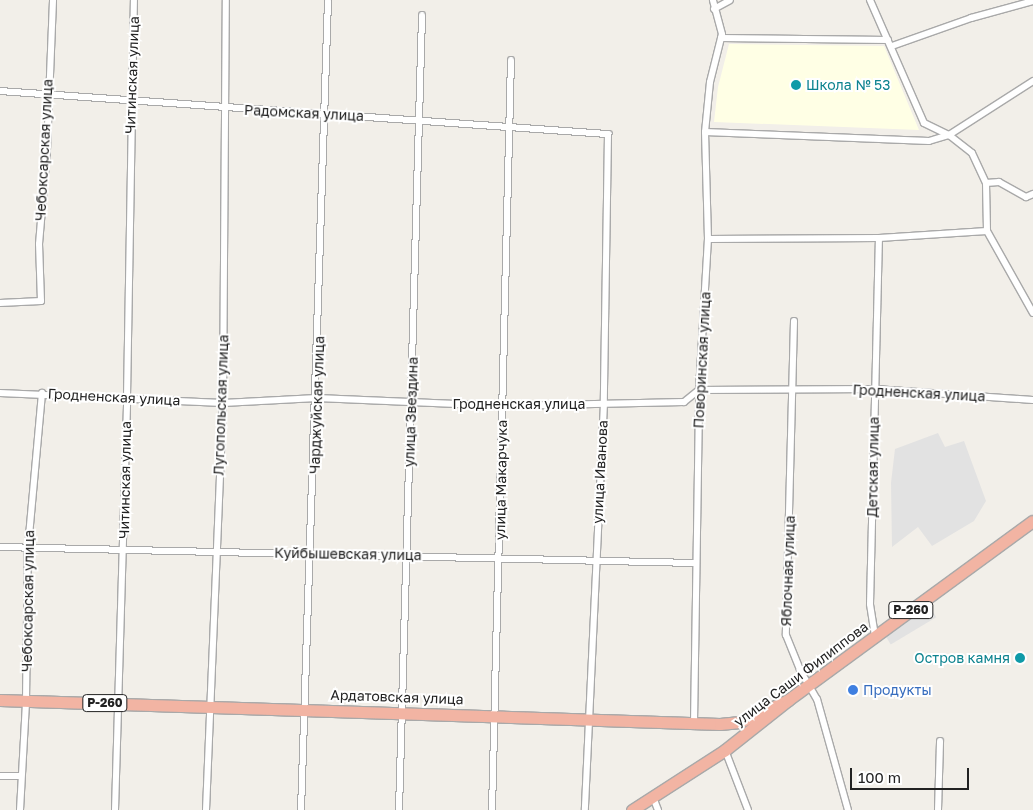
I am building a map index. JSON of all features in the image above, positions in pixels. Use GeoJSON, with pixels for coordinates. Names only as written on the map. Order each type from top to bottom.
{"type":"FeatureCollection","features":[{"type":"Feature","properties":{"kind":"highway","name":"улица Саши Филиппова"},"geometry":{"type":"LineString","coordinates":[[632,810],[727,749],[788,700],[1033,521]]}},
{"type":"Feature","properties":{"kind":"highway","name":"Ардатовская улица"},"geometry":{"type":"LineString","coordinates":[[0,700],[496,715],[720,724],[740,722],[788,700]]}},
{"type":"Feature","properties":{"kind":"highway"},"geometry":{"type":"LineString","coordinates":[[720,724],[730,736],[727,749]]}},
{"type":"Feature","properties":{"kind":"street","name":"Чебоксарская улица"},"geometry":{"type":"LineString","coordinates":[[0,303],[41,301],[39,244],[53,0]]}},
{"type":"Feature","properties":{"kind":"street","name":"Читинская улица"},"geometry":{"type":"LineString","coordinates":[[115,810],[127,397],[130,101],[134,0]]}},
{"type":"Feature","properties":{"kind":"street","name":"Лугопольская улица"},"geometry":{"type":"LineString","coordinates":[[206,810],[223,403],[226,0]]}},
{"type":"Feature","properties":{"kind":"street","name":"Чарджуйская улица"},"geometry":{"type":"LineString","coordinates":[[302,810],[317,398],[328,0]]}},
{"type":"Feature","properties":{"kind":"street","name":"Поворинская улица"},"geometry":{"type":"LineString","coordinates":[[694,723],[700,390],[708,239],[705,132],[710,82],[721,38],[713,0]]}},
{"type":"Feature","properties":{"kind":"street"},"geometry":{"type":"LineString","coordinates":[[714,9],[730,0]]}},
{"type":"Feature","properties":{"kind":"street"},"geometry":{"type":"LineString","coordinates":[[870,0],[924,124],[949,134],[972,153],[986,183],[987,231],[1033,312]]}},
{"type":"Feature","properties":{"kind":"street"},"geometry":{"type":"LineString","coordinates":[[721,38],[890,43],[1033,1]]}},
{"type":"Feature","properties":{"kind":"street","name":"улица Звездина"},"geometry":{"type":"LineString","coordinates":[[399,810],[412,401],[417,120],[422,15]]}},
{"type":"Feature","properties":{"kind":"street","name":"улица Макарчука"},"geometry":{"type":"LineString","coordinates":[[492,810],[512,60]]}},
{"type":"Feature","properties":{"kind":"street"},"geometry":{"type":"LineString","coordinates":[[705,132],[929,141],[949,134],[1033,81]]}},
{"type":"Feature","properties":{"kind":"street","name":"Радомская улица"},"geometry":{"type":"LineString","coordinates":[[0,91],[48,96],[608,134]]}},
{"type":"Feature","properties":{"kind":"street","name":"улица Иванова"},"geometry":{"type":"LineString","coordinates":[[585,810],[604,403],[608,134]]}},
{"type":"Feature","properties":{"kind":"street"},"geometry":{"type":"LineString","coordinates":[[986,183],[999,182],[1030,196]]}},
{"type":"Feature","properties":{"kind":"street"},"geometry":{"type":"LineString","coordinates":[[708,239],[879,238],[987,231]]}},
{"type":"Feature","properties":{"kind":"street","name":"Детская улица"},"geometry":{"type":"LineString","coordinates":[[875,636],[870,604],[879,238]]}},
{"type":"Feature","properties":{"kind":"street","name":"Яблочная улица"},"geometry":{"type":"LineString","coordinates":[[794,321],[786,635],[817,699],[848,810]]}},
{"type":"Feature","properties":{"kind":"street","name":"Гродненская улица"},"geometry":{"type":"LineString","coordinates":[[0,393],[42,393],[223,403],[317,398],[503,406],[684,402],[700,390],[792,388],[875,389],[1033,400]]}},
{"type":"Feature","properties":{"kind":"street","name":"Чебоксарская улица"},"geometry":{"type":"LineString","coordinates":[[20,810],[20,776],[26,701],[28,547],[42,393]]}},
{"type":"Feature","properties":{"kind":"street","name":"Куйбышевская улица"},"geometry":{"type":"LineString","coordinates":[[0,547],[696,563]]}},
{"type":"Feature","properties":{"kind":"street"},"geometry":{"type":"LineString","coordinates":[[938,810],[940,741]]}},
{"type":"Feature","properties":{"kind":"street"},"geometry":{"type":"LineString","coordinates":[[727,749],[748,810]]}},
{"type":"Feature","properties":{"kind":"street"},"geometry":{"type":"LineString","coordinates":[[0,776],[20,776]]}},
{"type":"Feature","properties":{"kind":"street"},"geometry":{"type":"LineString","coordinates":[[653,797],[658,810]]}},
{"type":"Feature","properties":{"kind":"shaded area"},"geometry":{"type":"Polygon","coordinates":[[[729,44],[884,46],[919,130],[714,122],[718,87],[729,44]]]}},
{"type":"Feature","properties":{"kind":"shaded area"},"geometry":{"type":"Polygon","coordinates":[[[938,433],[945,447],[964,441],[986,501],[974,521],[932,546],[918,527],[892,547],[891,483],[895,449],[938,433]]]}},
{"type":"Feature","properties":{"kind":"shaded area"},"geometry":{"type":"Polygon","coordinates":[[[930,607],[936,617],[891,645],[885,634],[930,607]]]}},
{"type":"Feature","properties":{"kind":"place","name":"Школа № 53"},"geometry":{"type":"Point","coordinates":[796,85]}},
{"type":"Feature","properties":{"kind":"place","name":"Остров камня"},"geometry":{"type":"Point","coordinates":[1020,658]}},
{"type":"Feature","properties":{"kind":"place","name":"Продукты"},"geometry":{"type":"Point","coordinates":[853,690]}}]}
